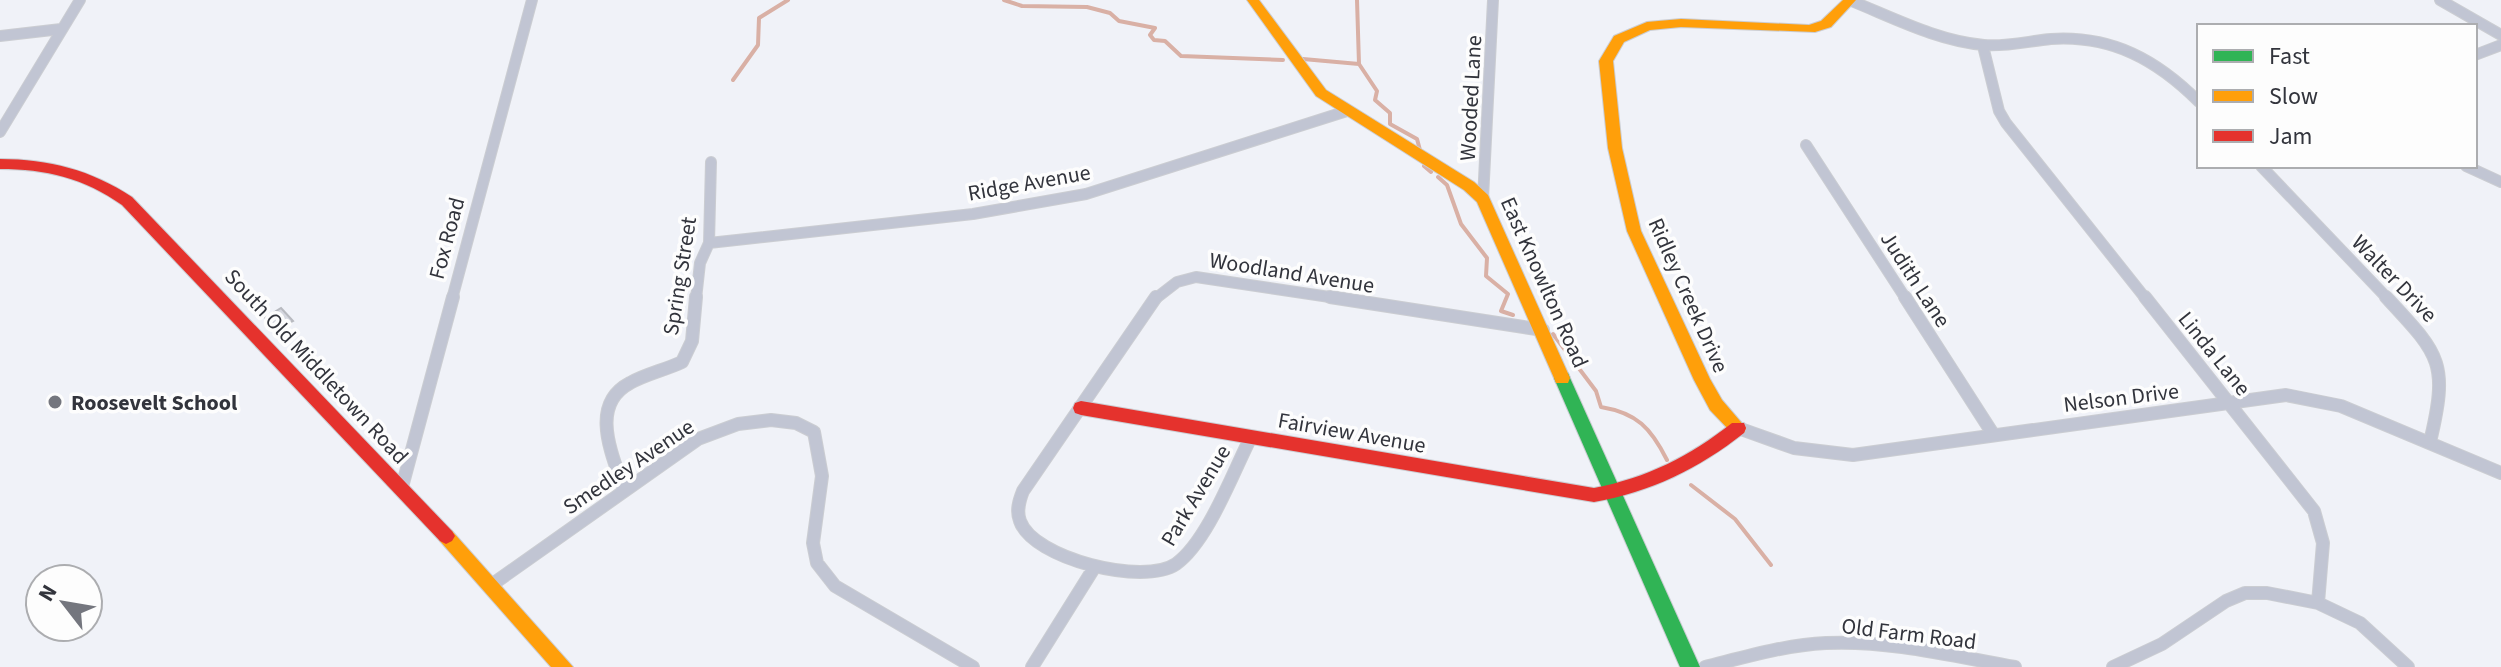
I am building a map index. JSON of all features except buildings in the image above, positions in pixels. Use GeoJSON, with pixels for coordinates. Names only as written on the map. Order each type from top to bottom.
{"type":"FeatureCollection","features":[{"type":"Feature","properties":{"kind":"street"},"geometry":{"type":"LineString","coordinates":[[0,132],[80,0]]}},
{"type":"Feature","properties":{"kind":"street","name":"Fox Road"},"geometry":{"type":"LineString","coordinates":[[402,487],[532,0]]}},
{"type":"Feature","properties":{"kind":"street","name":"East Knowlton Road"},"geometry":{"type":"LineString","coordinates":[[1253,0],[1314,86],[1347,111],[1469,186],[1483,199],[1690,667]]}},
{"type":"Feature","properties":{"kind":"street","name":"Wooded Lane"},"geometry":{"type":"LineString","coordinates":[[1483,199],[1493,0]]}},
{"type":"Feature","properties":{"kind":"street"},"geometry":{"type":"LineString","coordinates":[[1850,0],[1983,46],[2066,39],[2106,42],[2153,60],[2172,73],[2197,100]]}},
{"type":"Feature","properties":{"kind":"street","name":"Ridley Creek Drive"},"geometry":{"type":"LineString","coordinates":[[1738,428],[1716,405],[1702,380],[1634,231],[1615,148],[1606,61],[1619,39],[1647,26],[1681,23],[1810,29],[1829,22],[1850,0]]}},
{"type":"Feature","properties":{"kind":"street"},"geometry":{"type":"LineString","coordinates":[[2440,0],[2501,35]]}},
{"type":"Feature","properties":{"kind":"street"},"geometry":{"type":"LineString","coordinates":[[0,36],[61,29]]}},
{"type":"Feature","properties":{"kind":"street"},"geometry":{"type":"LineString","coordinates":[[2477,54],[2501,45]]}},
{"type":"Feature","properties":{"kind":"street","name":"Linda Lane"},"geometry":{"type":"LineString","coordinates":[[1983,46],[1999,111],[2006,123],[2307,500],[2320,522],[2323,543],[2318,603]]}},
{"type":"Feature","properties":{"kind":"street","name":"Ridge Avenue"},"geometry":{"type":"LineString","coordinates":[[709,243],[973,214],[1086,194],[1347,111]]}},
{"type":"Feature","properties":{"kind":"street","name":"Judith Lane"},"geometry":{"type":"LineString","coordinates":[[1806,145],[1993,434]]}},
{"type":"Feature","properties":{"kind":"street","name":"Spring Street"},"geometry":{"type":"LineString","coordinates":[[624,490],[604,419],[611,399],[622,386],[682,362],[692,341],[700,263],[709,243],[711,162]]}},
{"type":"Feature","properties":{"kind":"street","name":"South Old Middletown Road"},"geometry":{"type":"LineString","coordinates":[[0,164],[70,170],[113,189],[201,276],[402,487],[563,667]]}},
{"type":"Feature","properties":{"kind":"street","name":"Walter Drive"},"geometry":{"type":"LineString","coordinates":[[2263,168],[2428,342],[2439,360],[2444,380],[2430,442]]}},
{"type":"Feature","properties":{"kind":"street"},"geometry":{"type":"LineString","coordinates":[[2470,168],[2501,182]]}},
{"type":"Feature","properties":{"kind":"street","name":"Woodland Avenue"},"geometry":{"type":"LineString","coordinates":[[1094,568],[1037,541],[1023,529],[1016,509],[1023,491],[1158,295],[1177,282],[1196,277],[1543,330]]}},
{"type":"Feature","properties":{"kind":"street","name":"Nelson Drive"},"geometry":{"type":"LineString","coordinates":[[1738,428],[1787,448],[1821,455],[1853,455],[2286,395],[2313,398],[2430,442],[2501,473]]}},
{"type":"Feature","properties":{"kind":"street","name":"Fairview Avenue"},"geometry":{"type":"LineString","coordinates":[[1081,408],[1594,495],[1615,493]]}},
{"type":"Feature","properties":{"kind":"street","name":"Smedley Avenue"},"geometry":{"type":"LineString","coordinates":[[490,586],[698,439],[738,424],[771,420],[796,423],[814,432],[822,476],[813,543],[817,563],[835,586],[973,667]]}},
{"type":"Feature","properties":{"kind":"street"},"geometry":{"type":"LineString","coordinates":[[1615,493],[1683,471],[1738,428]]}},
{"type":"Feature","properties":{"kind":"street","name":"Park Avenue"},"geometry":{"type":"LineString","coordinates":[[1094,568],[1143,572],[1173,567],[1189,552],[1251,437]]}},
{"type":"Feature","properties":{"kind":"street"},"geometry":{"type":"LineString","coordinates":[[1032,667],[1094,568]]}},
{"type":"Feature","properties":{"kind":"street"},"geometry":{"type":"LineString","coordinates":[[2113,667],[2162,644],[2226,601],[2245,593],[2267,593],[2318,603],[2360,623],[2408,667]]}},
{"type":"Feature","properties":{"kind":"street","name":"Old Farm Road"},"geometry":{"type":"LineString","coordinates":[[1705,667],[1796,647],[1831,643],[1891,646],[2015,667]]}},
{"type":"Feature","properties":{"kind":"waterway"},"geometry":{"type":"LineString","coordinates":[[733,80],[758,45],[759,18],[788,0]]}},
{"type":"Feature","properties":{"kind":"waterway"},"geometry":{"type":"LineString","coordinates":[[1004,0],[1022,6],[1087,7],[1110,13],[1119,21],[1155,28],[1150,35],[1154,40],[1165,41],[1181,56],[1283,60]]}},
{"type":"Feature","properties":{"kind":"waterway"},"geometry":{"type":"LineString","coordinates":[[1357,0],[1359,64]]}},
{"type":"Feature","properties":{"kind":"waterway"},"geometry":{"type":"LineString","coordinates":[[1303,59],[1359,64]]}},
{"type":"Feature","properties":{"kind":"waterway"},"geometry":{"type":"LineString","coordinates":[[1359,64],[1377,91],[1375,100],[1390,113],[1390,124],[1417,139],[1420,150]]}},
{"type":"Feature","properties":{"kind":"waterway"},"geometry":{"type":"LineString","coordinates":[[1424,166],[1431,172]]}},
{"type":"Feature","properties":{"kind":"waterway"},"geometry":{"type":"LineString","coordinates":[[1438,177],[1447,185],[1461,224],[1487,258],[1486,276],[1508,294],[1501,311],[1513,315]]}},
{"type":"Feature","properties":{"kind":"waterway"},"geometry":{"type":"LineString","coordinates":[[1553,334],[1596,391],[1601,407],[1624,413],[1642,424],[1667,460]]}},
{"type":"Feature","properties":{"kind":"waterway"},"geometry":{"type":"LineString","coordinates":[[1691,485],[1735,519],[1771,565]]}},
{"type":"Feature","properties":{"kind":"traffic: fast"},"geometry":{"type":"LineString","coordinates":[[1562,378],[1690,667]]}},
{"type":"Feature","properties":{"kind":"traffic: slow"},"geometry":{"type":"LineString","coordinates":[[1253,0],[1321,93],[1469,186],[1483,199],[1562,378]]}},
{"type":"Feature","properties":{"kind":"traffic: slow"},"geometry":{"type":"LineString","coordinates":[[1738,428],[1716,405],[1702,380],[1634,231],[1615,148],[1606,61],[1619,39],[1647,26],[1681,23],[1810,29],[1826,24],[1850,0]]}},
{"type":"Feature","properties":{"kind":"traffic: slow"},"geometry":{"type":"LineString","coordinates":[[446,536],[563,667]]}},
{"type":"Feature","properties":{"kind":"traffic: jam"},"geometry":{"type":"LineString","coordinates":[[0,164],[35,165],[67,171],[97,183],[127,201],[446,536]]}},
{"type":"Feature","properties":{"kind":"traffic: jam"},"geometry":{"type":"LineString","coordinates":[[1081,408],[1594,495],[1634,486],[1671,472],[1705,453],[1738,428]]}},
{"type":"Feature","properties":{"kind":"place","name":"Roosevelt School"},"geometry":{"type":"Point","coordinates":[55,402]}}]}
